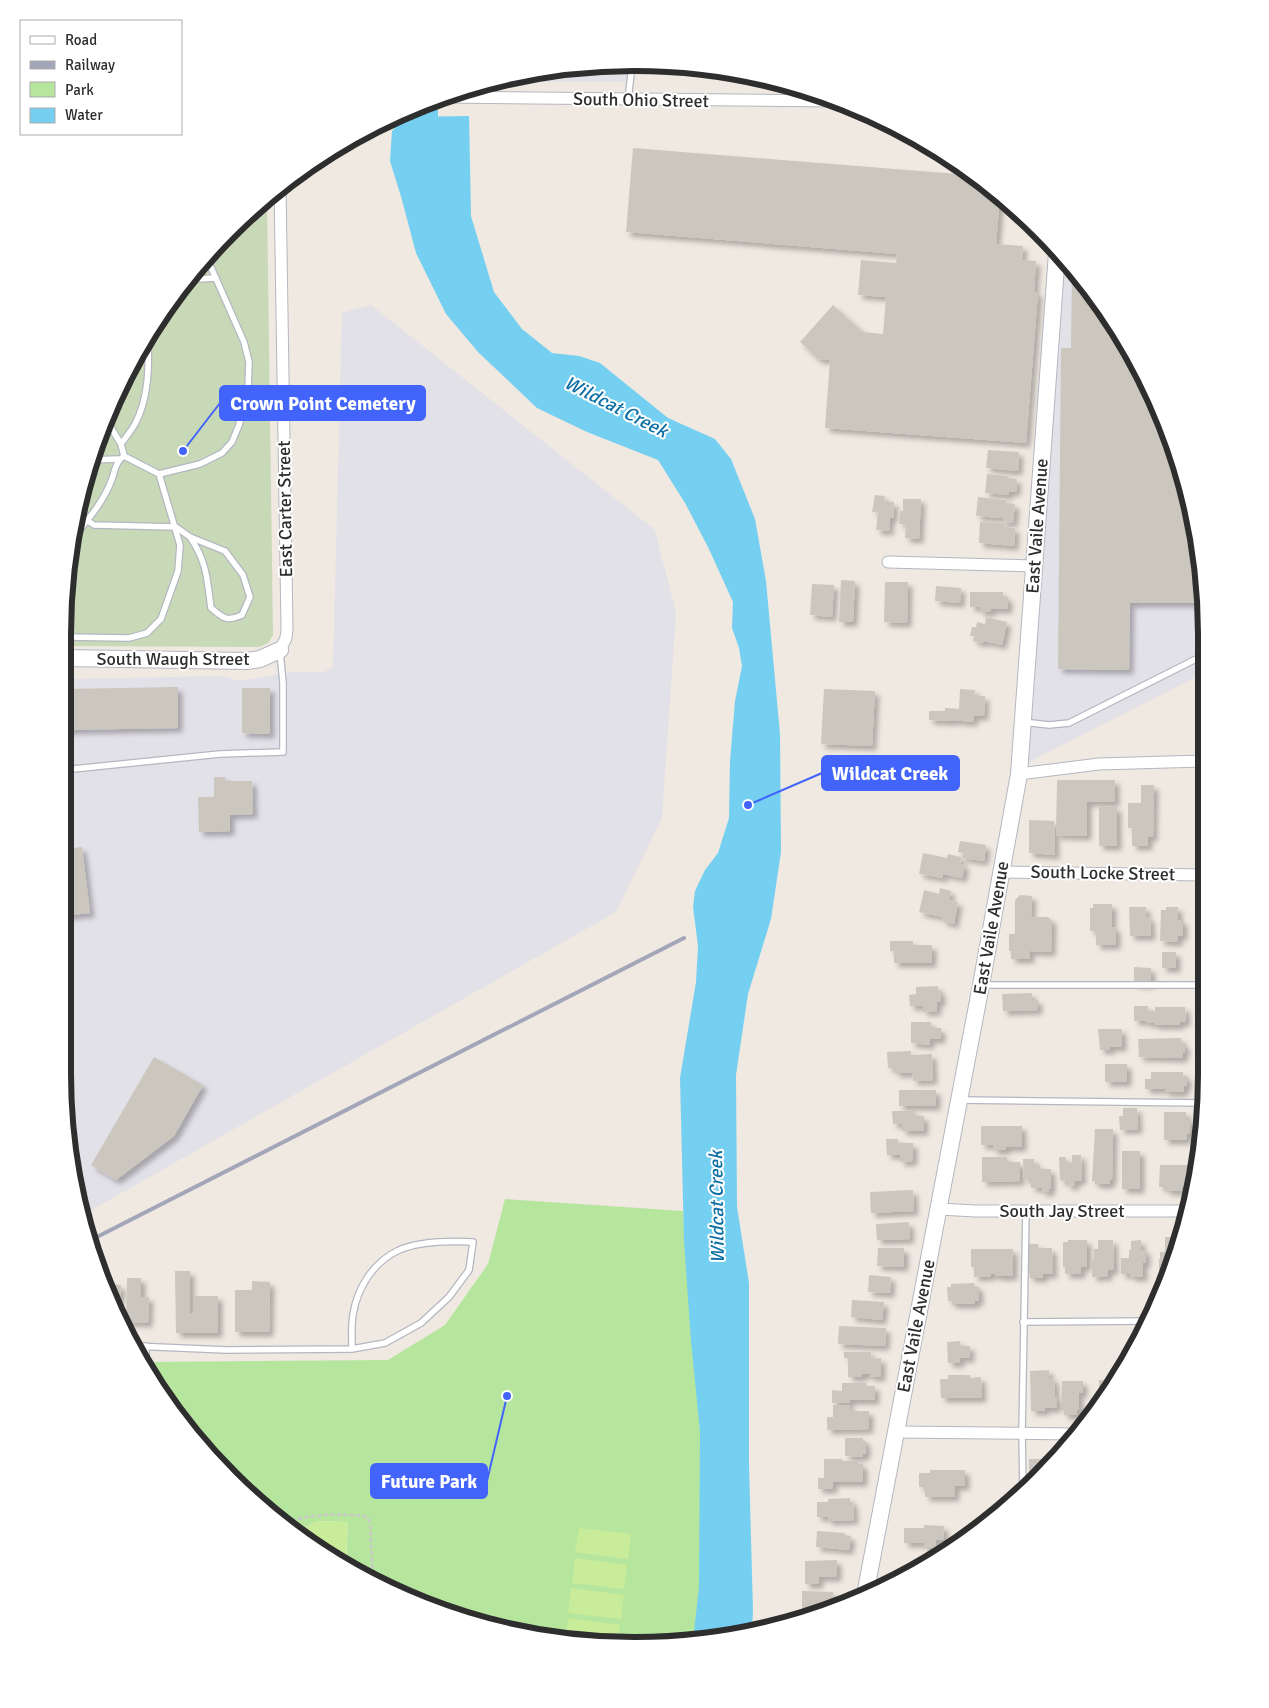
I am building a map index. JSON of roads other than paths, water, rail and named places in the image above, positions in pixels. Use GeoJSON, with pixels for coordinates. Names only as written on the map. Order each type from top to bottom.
{"type":"FeatureCollection","features":[{"type":"Feature","properties":{"kind":"street","name":"South Ohio Street"},"geometry":{"type":"LineString","coordinates":[[464,97],[816,101]]}},
{"type":"Feature","properties":{"kind":"street","name":"East Carter Street"},"geometry":{"type":"LineString","coordinates":[[280,197],[287,629],[286,638],[280,650]]}},
{"type":"Feature","properties":{"kind":"street","name":"East Vaile Avenue"},"geometry":{"type":"LineString","coordinates":[[867,1587],[939,1209],[1019,774],[1056,261]]}},
{"type":"Feature","properties":{"kind":"street"},"geometry":{"type":"LineString","coordinates":[[888,562],[1035,566]]}},
{"type":"Feature","properties":{"kind":"street","name":"South Waugh Street"},"geometry":{"type":"LineString","coordinates":[[71,658],[247,661],[260,659],[280,650]]}},
{"type":"Feature","properties":{"kind":"street"},"geometry":{"type":"LineString","coordinates":[[1019,774],[1099,764],[1198,761]]}},
{"type":"Feature","properties":{"kind":"street","name":"South Locke Street"},"geometry":{"type":"LineString","coordinates":[[1002,872],[1198,875]]}},
{"type":"Feature","properties":{"kind":"street","name":"South Jay Street"},"geometry":{"type":"LineString","coordinates":[[939,1209],[1181,1211]]}},
{"type":"Feature","properties":{"kind":"street"},"geometry":{"type":"LineString","coordinates":[[896,1432],[1067,1434]]}},
{"type":"Feature","properties":{"kind":"lane"},"geometry":{"type":"LineString","coordinates":[[628,100],[631,71]]}},
{"type":"Feature","properties":{"kind":"lane"},"geometry":{"type":"LineString","coordinates":[[124,456],[159,474],[200,464],[222,453],[232,442],[239,425],[248,390],[249,362],[244,342],[210,264]]}},
{"type":"Feature","properties":{"kind":"lane"},"geometry":{"type":"LineString","coordinates":[[198,279],[216,278]]}},
{"type":"Feature","properties":{"kind":"lane"},"geometry":{"type":"LineString","coordinates":[[122,444],[135,424],[146,394],[149,350]]}},
{"type":"Feature","properties":{"kind":"lane"},"geometry":{"type":"LineString","coordinates":[[111,427],[122,444],[124,456]]}},
{"type":"Feature","properties":{"kind":"lane"},"geometry":{"type":"LineString","coordinates":[[99,460],[118,459],[124,456]]}},
{"type":"Feature","properties":{"kind":"lane"},"geometry":{"type":"LineString","coordinates":[[81,528],[108,490],[118,459]]}},
{"type":"Feature","properties":{"kind":"lane"},"geometry":{"type":"LineString","coordinates":[[71,637],[129,638],[147,634],[161,619],[178,571],[180,545],[159,474]]}},
{"type":"Feature","properties":{"kind":"lane"},"geometry":{"type":"LineString","coordinates":[[88,521],[94,525],[176,527],[190,537],[225,551],[243,575],[250,597],[242,615],[233,619],[223,618],[210,608],[206,569],[200,552],[190,537]]}},
{"type":"Feature","properties":{"kind":"lane"},"geometry":{"type":"LineString","coordinates":[[71,769],[220,754],[283,752],[283,684],[280,650]]}},
{"type":"Feature","properties":{"kind":"lane"},"geometry":{"type":"LineString","coordinates":[[1023,722],[1049,725],[1070,723],[1198,658]]}},
{"type":"Feature","properties":{"kind":"lane"},"geometry":{"type":"LineString","coordinates":[[981,985],[1198,985]]}},
{"type":"Feature","properties":{"kind":"lane"},"geometry":{"type":"LineString","coordinates":[[959,1100],[1197,1102]]}},
{"type":"Feature","properties":{"kind":"lane"},"geometry":{"type":"LineString","coordinates":[[1023,1481],[1023,1322],[1026,1211]]}},
{"type":"Feature","properties":{"kind":"lane"},"geometry":{"type":"LineString","coordinates":[[142,1346],[226,1350],[352,1349],[385,1342],[421,1324],[449,1297],[470,1270],[473,1242],[452,1241],[424,1244],[397,1251],[372,1270],[360,1288],[353,1314],[352,1349]]}},
{"type":"Feature","properties":{"kind":"lane"},"geometry":{"type":"LineString","coordinates":[[1023,1322],[1141,1321]]}},
{"type":"Feature","properties":{"kind":"lane"},"geometry":{"type":"LineString","coordinates":[[146,1346],[146,1353]]}},
{"type":"Feature","properties":{"kind":"water"},"geometry":{"type":"Polygon","coordinates":[[[469,116],[471,216],[494,292],[522,329],[552,353],[579,356],[600,363],[668,418],[715,439],[731,459],[755,519],[766,581],[780,734],[781,852],[771,919],[748,994],[736,1075],[737,1207],[749,1283],[749,1465],[752,1624],[694,1634],[699,1587],[700,1432],[684,1241],[680,1078],[696,982],[698,946],[693,907],[695,891],[705,870],[718,853],[729,818],[730,761],[735,701],[742,666],[739,648],[732,628],[733,602],[685,503],[658,460],[587,432],[537,408],[478,352],[446,314],[416,253],[390,161],[392,131],[400,122],[412,117],[469,116]]]}},
{"type":"Feature","properties":{"kind":"waterway","name":"Wildcat Creek"},"geometry":{"type":"LineString","coordinates":[[425,112],[425,152]]}},
{"type":"Feature","properties":{"kind":"railway"},"geometry":{"type":"LineString","coordinates":[[96,1238],[684,938]]}},
{"type":"Feature","properties":{"kind":"place","name":"Crown Point Cemetery"},"geometry":{"type":"Point","coordinates":[183,451]}},
{"type":"Feature","properties":{"kind":"place","name":"Wildcat Creek"},"geometry":{"type":"Point","coordinates":[748,805]}},
{"type":"Feature","properties":{"kind":"place","name":"Future Park"},"geometry":{"type":"Point","coordinates":[507,1396]}}]}
